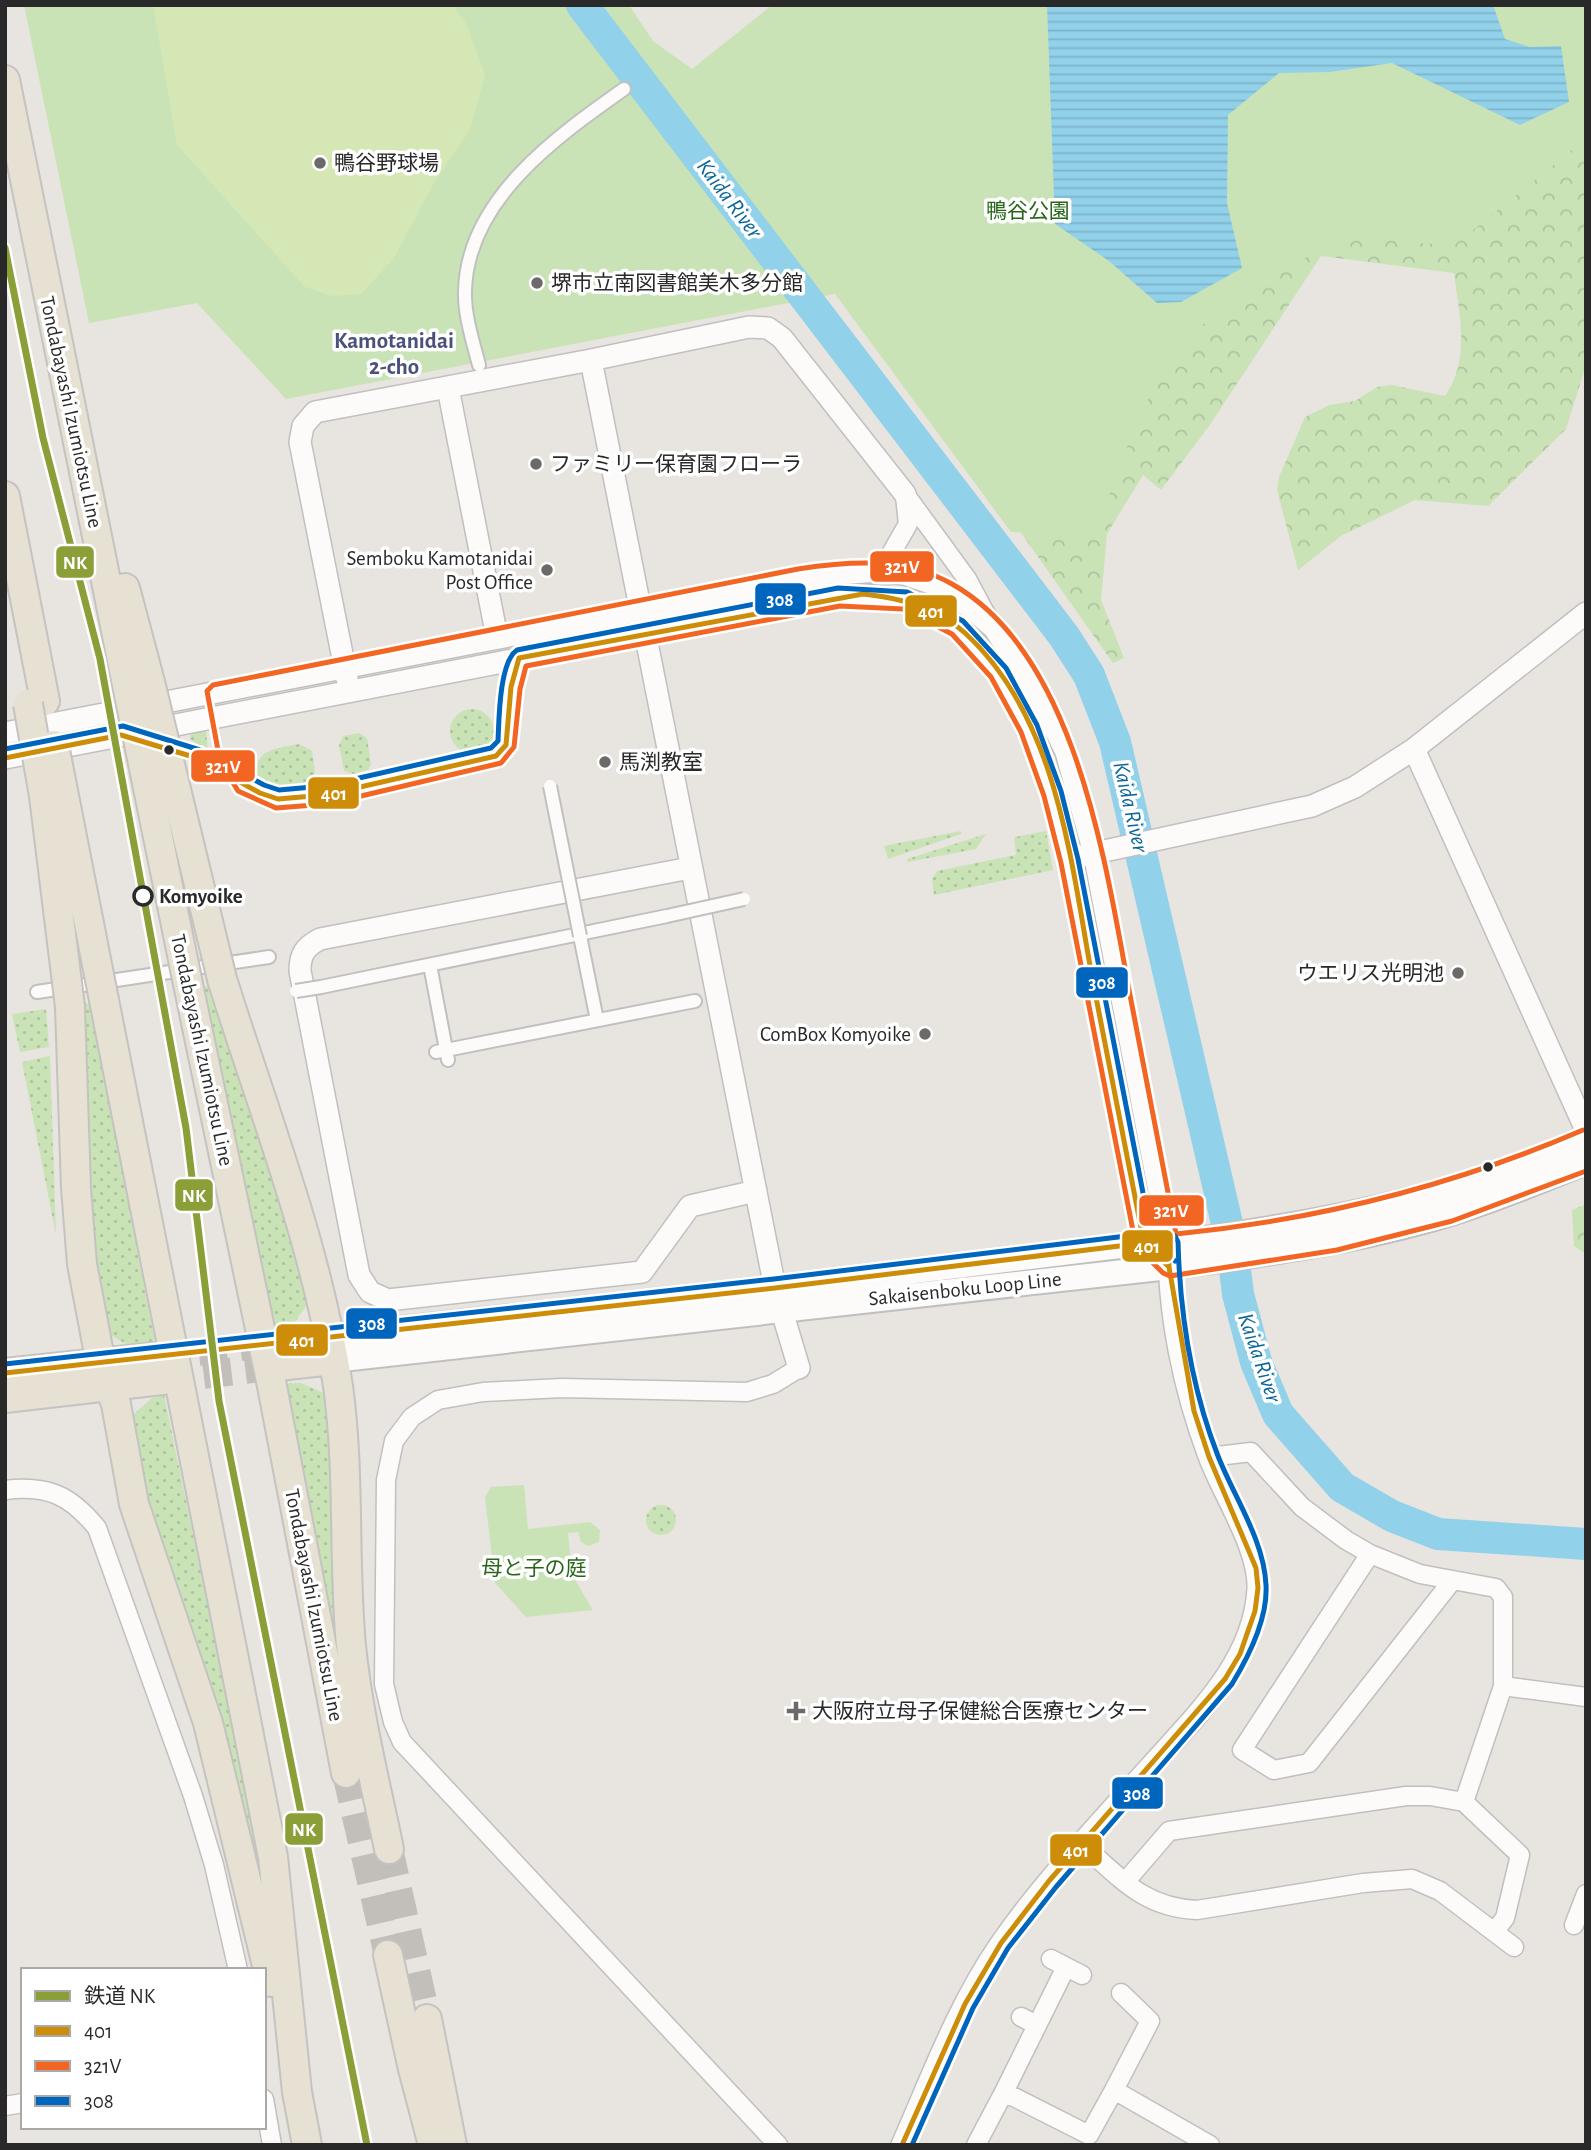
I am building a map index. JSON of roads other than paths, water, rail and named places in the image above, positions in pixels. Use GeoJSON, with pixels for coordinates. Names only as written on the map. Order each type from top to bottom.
{"type":"FeatureCollection","features":[{"type":"Feature","properties":{"kind":"main road","name":"Tondabayashi Izumiotsu Line"},"geometry":{"type":"LineString","coordinates":[[5,80],[60,361],[138,683],[188,984],[272,1386],[346,1773]]}},
{"type":"Feature","properties":{"kind":"main road"},"geometry":{"type":"LineString","coordinates":[[5,496],[37,703],[70,1007],[76,1188],[82,1264],[134,1504],[208,1723],[297,2092],[307,2145]]}},
{"type":"Feature","properties":{"kind":"main road"},"geometry":{"type":"LineString","coordinates":[[5,568],[8,601],[37,703],[104,1000],[273,1857],[297,2092]]}},
{"type":"Feature","properties":{"kind":"main road"},"geometry":{"type":"LineString","coordinates":[[138,683],[222,979],[294,1192],[310,1248],[331,1348],[346,1460],[347,1582],[356,1687],[389,1849]]}},
{"type":"Feature","properties":{"kind":"main road","name":"Sakaisenboku Loop Line"},"geometry":{"type":"LineString","coordinates":[[331,1348],[1169,1255],[1253,1243],[1491,1176],[1586,1138]]}},
{"type":"Feature","properties":{"kind":"main road","name":"Sakaisenboku Loop Line"},"geometry":{"type":"LineString","coordinates":[[1253,1243],[1336,1241],[1450,1213],[1586,1162]]}},
{"type":"Feature","properties":{"kind":"main road","name":"Sakaisenboku Loop Line"},"geometry":{"type":"LineString","coordinates":[[777,1298],[1144,1243],[1169,1255]]}},
{"type":"Feature","properties":{"kind":"main road"},"geometry":{"type":"LineString","coordinates":[[275,1355],[331,1348]]}},
{"type":"Feature","properties":{"kind":"main road"},"geometry":{"type":"LineString","coordinates":[[5,1398],[106,1375],[160,1369]]}},
{"type":"Feature","properties":{"kind":"main road"},"geometry":{"type":"LineString","coordinates":[[5,1373],[106,1375]]}},
{"type":"Feature","properties":{"kind":"main road"},"geometry":{"type":"LineString","coordinates":[[388,1955],[433,2145]]}},
{"type":"Feature","properties":{"kind":"main road"},"geometry":{"type":"LineString","coordinates":[[427,2018],[452,2145]]}},
{"type":"Feature","properties":{"kind":"street"},"geometry":{"type":"LineString","coordinates":[[479,365],[464,293],[469,254],[486,219],[517,174],[624,89]]}},
{"type":"Feature","properties":{"kind":"street"},"geometry":{"type":"LineString","coordinates":[[350,691],[300,442],[303,426],[315,412],[749,327],[768,328],[782,338],[905,494],[967,579],[994,628],[1040,699],[1066,752],[1103,852],[1189,1387],[1209,1457],[1256,1568],[1258,1588],[1248,1636],[1225,1679],[1049,1881],[984,1969],[965,2004],[902,2145]]}},
{"type":"Feature","properties":{"kind":"street"},"geometry":{"type":"LineString","coordinates":[[591,360],[638,609],[777,1298],[799,1368],[774,1384],[747,1392],[562,1388],[483,1392],[438,1399],[412,1417],[394,1441],[386,1480],[384,1684],[393,1722],[402,1742],[778,2145]]}},
{"type":"Feature","properties":{"kind":"street"},"geometry":{"type":"LineString","coordinates":[[448,388],[497,638]]}},
{"type":"Feature","properties":{"kind":"street"},"geometry":{"type":"LineString","coordinates":[[878,570],[888,559],[908,524],[905,494]]}},
{"type":"Feature","properties":{"kind":"street"},"geometry":{"type":"LineString","coordinates":[[5,733],[825,575],[878,570],[904,574],[934,584],[957,597],[994,628]]}},
{"type":"Feature","properties":{"kind":"street"},"geometry":{"type":"LineString","coordinates":[[5,758],[863,594],[897,597],[945,617],[976,644],[1006,684],[1029,727],[1050,781],[1069,858],[1144,1243]]}},
{"type":"Feature","properties":{"kind":"street"},"geometry":{"type":"LineString","coordinates":[[1069,858],[1312,806],[1355,787],[1414,749],[1586,613]]}},
{"type":"Feature","properties":{"kind":"street"},"geometry":{"type":"LineString","coordinates":[[1414,749],[1586,1130]]}},
{"type":"Feature","properties":{"kind":"street"},"geometry":{"type":"LineString","coordinates":[[153,759],[187,905]]}},
{"type":"Feature","properties":{"kind":"street"},"geometry":{"type":"LineString","coordinates":[[47,765],[72,922],[47,926]]}},
{"type":"Feature","properties":{"kind":"street"},"geometry":{"type":"LineString","coordinates":[[550,786],[597,1020]]}},
{"type":"Feature","properties":{"kind":"street"},"geometry":{"type":"LineString","coordinates":[[690,868],[320,939],[307,946],[300,958],[300,971],[359,1275],[370,1292],[388,1300],[642,1272],[690,1206],[756,1191]]}},
{"type":"Feature","properties":{"kind":"street"},"geometry":{"type":"LineString","coordinates":[[296,991],[580,936],[744,899]]}},
{"type":"Feature","properties":{"kind":"street"},"geometry":{"type":"LineString","coordinates":[[37,992],[269,957]]}},
{"type":"Feature","properties":{"kind":"street"},"geometry":{"type":"LineString","coordinates":[[430,965],[443,1054],[695,1001]]}},
{"type":"Feature","properties":{"kind":"street"},"geometry":{"type":"LineString","coordinates":[[1209,1457],[1251,1452],[1302,1507],[1346,1541],[1420,1574],[1496,1588],[1503,1597],[1503,1686],[1464,1802]]}},
{"type":"Feature","properties":{"kind":"street"},"geometry":{"type":"LineString","coordinates":[[5,1490],[30,1487],[57,1494],[79,1507],[97,1528],[193,1796],[214,1865],[238,1968]]}},
{"type":"Feature","properties":{"kind":"street"},"geometry":{"type":"LineString","coordinates":[[1370,1554],[1242,1750],[1274,1770],[1309,1763],[1452,1581]]}},
{"type":"Feature","properties":{"kind":"street"},"geometry":{"type":"LineString","coordinates":[[1503,1686],[1586,1696]]}},
{"type":"Feature","properties":{"kind":"street"},"geometry":{"type":"LineString","coordinates":[[1125,1882],[1168,1831],[1406,1796],[1430,1796],[1464,1802],[1520,1855],[1505,1918],[1494,1932]]}},
{"type":"Feature","properties":{"kind":"street"},"geometry":{"type":"LineString","coordinates":[[1082,1844],[1151,1901],[1172,1909],[1197,1910],[1363,1883],[1412,1879],[1440,1891],[1514,1947]]}},
{"type":"Feature","properties":{"kind":"street"},"geometry":{"type":"LineString","coordinates":[[1574,1925],[1586,1894]]}},
{"type":"Feature","properties":{"kind":"street"},"geometry":{"type":"LineString","coordinates":[[976,2145],[1004,2091],[1029,2021],[1066,1967]]}},
{"type":"Feature","properties":{"kind":"street"},"geometry":{"type":"LineString","coordinates":[[1004,2091],[1089,2135],[1150,2021],[1121,1993]]}},
{"type":"Feature","properties":{"kind":"street"},"geometry":{"type":"LineString","coordinates":[[1114,2090],[1210,2145]]}},
{"type":"Feature","properties":{"kind":"street"},"geometry":{"type":"LineString","coordinates":[[266,2110],[272,2145]]}},
{"type":"Feature","properties":{"kind":"water"},"geometry":{"type":"Polygon","coordinates":[[[1047,5],[1493,5],[1505,39],[1530,47],[1561,46],[1569,102],[1520,125],[1392,63],[1330,72],[1279,73],[1228,115],[1227,203],[1242,268],[1181,302],[1157,303],[1109,261],[1055,224],[1047,5]]]}},
{"type":"Feature","properties":{"kind":"waterway","name":"Kaida River"},"geometry":{"type":"LineString","coordinates":[[582,5],[1064,636],[1089,675],[1115,742],[1232,1245],[1238,1294],[1256,1362],[1278,1414],[1342,1487],[1392,1516],[1438,1534],[1586,1544]]}},
{"type":"Feature","properties":{"kind":"tunnel"},"geometry":{"type":"LineString","coordinates":[[157,1357],[273,1343]]}},
{"type":"Feature","properties":{"kind":"tunnel"},"geometry":{"type":"LineString","coordinates":[[162,1380],[278,1366]]}},
{"type":"Feature","properties":{"kind":"tunnel"},"geometry":{"type":"LineString","coordinates":[[346,1773],[388,1955]]}},
{"type":"Feature","properties":{"kind":"tunnel"},"geometry":{"type":"LineString","coordinates":[[389,1849],[427,2019]]}},
{"type":"Feature","properties":{"kind":"rail line","name":"NK"},"geometry":{"type":"LineString","coordinates":[[5,248],[43,438],[100,659],[186,1128],[219,1401],[367,2145]]}},
{"type":"Feature","properties":{"kind":"place","name":"鴨谷野球場"},"geometry":{"type":"Point","coordinates":[320,163]}},
{"type":"Feature","properties":{"kind":"place","name":"堺市立南図書館美木多分館"},"geometry":{"type":"Point","coordinates":[537,283]}},
{"type":"Feature","properties":{"kind":"place","name":"ファミリー保育園フローラ"},"geometry":{"type":"Point","coordinates":[536,464]}},
{"type":"Feature","properties":{"kind":"place","name":"Semboku Kamotanidai Post Office"},"geometry":{"type":"Point","coordinates":[547,570]}},
{"type":"Feature","properties":{"kind":"place","name":"馬渕教室"},"geometry":{"type":"Point","coordinates":[605,762]}},
{"type":"Feature","properties":{"kind":"place","name":"Komyoike"},"geometry":{"type":"Point","coordinates":[143,896]}},
{"type":"Feature","properties":{"kind":"place","name":"ウエリス光明池"},"geometry":{"type":"Point","coordinates":[1458,973]}},
{"type":"Feature","properties":{"kind":"place","name":"ComBox Komyoike"},"geometry":{"type":"Point","coordinates":[925,1034]}},
{"type":"Feature","properties":{"kind":"place","name":"大阪府立母子保健総合医療センター"},"geometry":{"type":"Point","coordinates":[796,1711]}},
{"type":"Feature","properties":{"kind":"district","name":"Kamotanidai 2-cho"},"geometry":{"type":"Point","coordinates":[394,354]}},
{"type":"Feature","properties":{"kind":"park label","name":"鴨谷公園"},"geometry":{"type":"Point","coordinates":[1028,211]}},
{"type":"Feature","properties":{"kind":"park label","name":"母と子の庭"},"geometry":{"type":"Point","coordinates":[534,1568]}}]}
